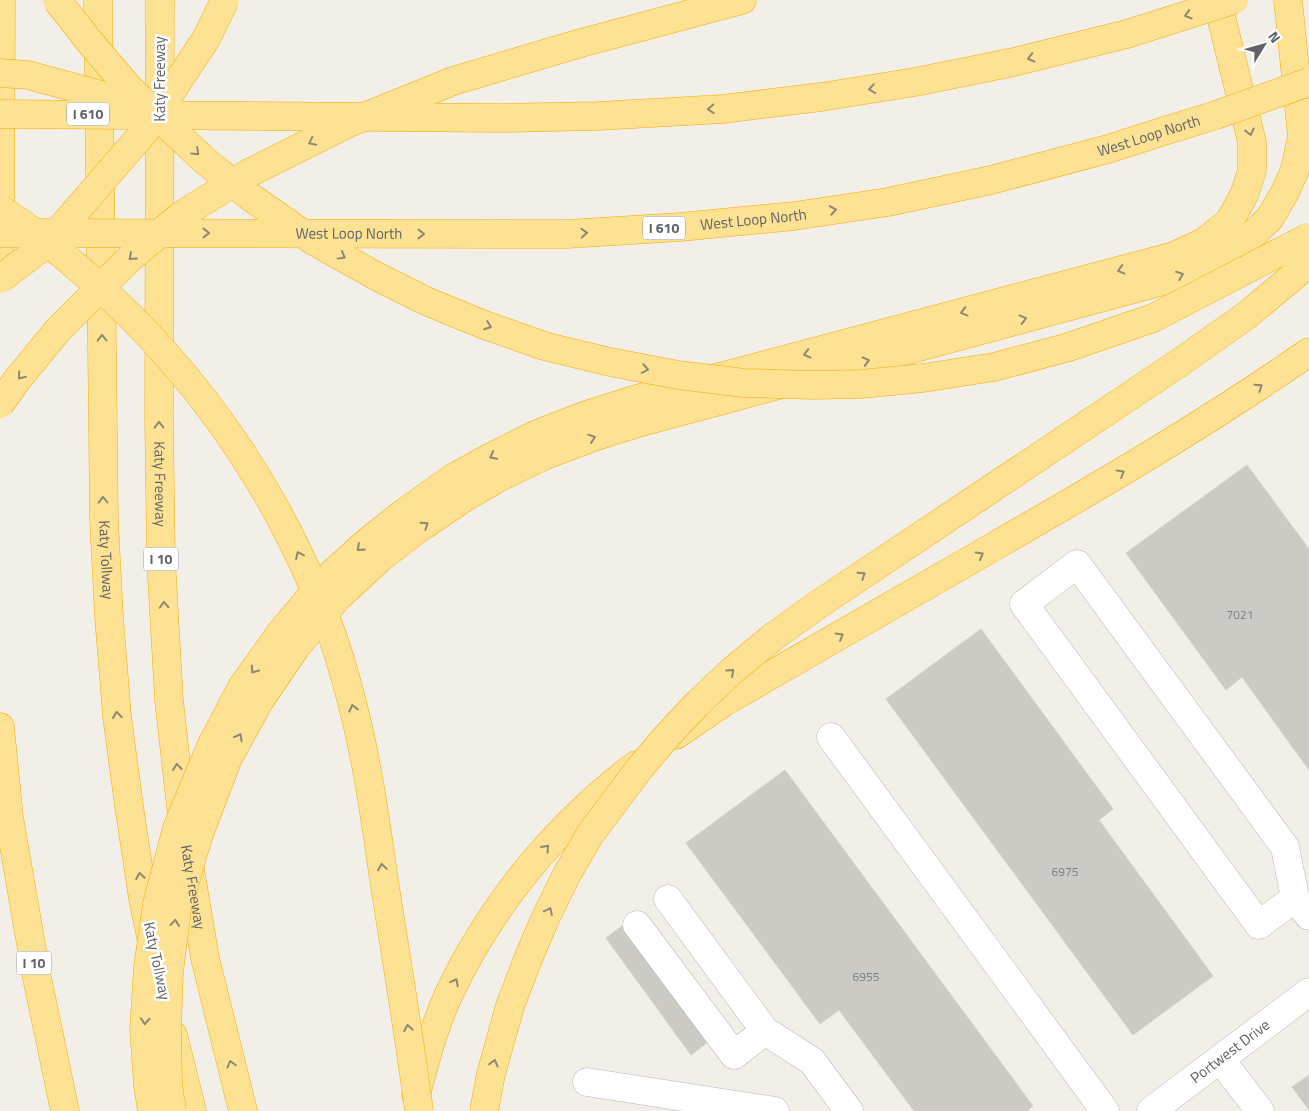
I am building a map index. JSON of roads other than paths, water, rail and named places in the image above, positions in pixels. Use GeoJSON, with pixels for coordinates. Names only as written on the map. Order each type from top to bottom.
{"type":"FeatureCollection","features":[{"type":"Feature","properties":{"kind":"highway"},"geometry":{"type":"LineString","coordinates":[[0,247],[1,0]]}},
{"type":"Feature","properties":{"kind":"highway"},"geometry":{"type":"LineString","coordinates":[[57,0],[129,88],[204,160],[249,196],[312,240],[426,301],[482,324],[544,346],[658,372],[744,383],[813,385],[861,384],[923,378],[994,367],[1069,347],[1153,318],[1309,237]]}},
{"type":"Feature","properties":{"kind":"highway","name":"Katy Tollway"},"geometry":{"type":"LineString","coordinates":[[98,0],[104,520],[117,716],[143,898],[164,999],[192,1111]]}},
{"type":"Feature","properties":{"kind":"highway","name":"Katy Freeway"},"geometry":{"type":"LineString","coordinates":[[160,0],[159,417],[161,560],[169,700],[184,834],[205,958],[243,1111]]}},
{"type":"Feature","properties":{"kind":"highway"},"geometry":{"type":"LineString","coordinates":[[0,279],[50,241],[145,131],[206,39],[225,0]]}},
{"type":"Feature","properties":{"kind":"highway"},"geometry":{"type":"LineString","coordinates":[[0,404],[58,330],[130,258],[183,214],[249,172],[348,123],[453,81],[581,42],[742,0]]}},
{"type":"Feature","properties":{"kind":"highway"},"geometry":{"type":"LineString","coordinates":[[172,1111],[168,1085],[169,972],[177,909],[198,837],[228,758],[260,700],[296,647],[338,597],[380,558],[418,529],[464,498],[500,477],[586,415],[633,400],[1174,256],[1204,242],[1229,222],[1244,195],[1252,171],[1252,142],[1217,0]]}},
{"type":"Feature","properties":{"kind":"highway","name":"I 610"},"geometry":{"type":"LineString","coordinates":[[0,114],[502,118],[598,116],[724,108],[821,97],[915,82],[1014,62],[1127,34],[1234,0]]}},
{"type":"Feature","properties":{"kind":"highway"},"geometry":{"type":"LineString","coordinates":[[152,1111],[148,1086],[144,1029],[148,967],[157,904],[177,828],[211,746],[242,687],[282,631],[324,582],[367,542],[405,512],[453,478],[491,457],[542,445],[594,437],[638,423],[1178,277],[1215,260],[1246,240],[1270,218],[1285,192],[1294,170],[1302,136],[1288,0]]}},
{"type":"Feature","properties":{"kind":"highway"},"geometry":{"type":"LineString","coordinates":[[0,73],[28,75],[176,115]]}},
{"type":"Feature","properties":{"kind":"highway","name":"West Loop North"},"geometry":{"type":"LineString","coordinates":[[0,233],[567,234],[680,227],[794,216],[888,202],[992,180],[1161,132],[1225,112],[1309,82]]}},
{"type":"Feature","properties":{"kind":"highway"},"geometry":{"type":"LineString","coordinates":[[0,208],[35,232],[101,288],[150,336],[186,377],[219,419],[268,494],[308,576],[338,654],[360,736],[372,799],[419,1111]]}},
{"type":"Feature","properties":{"kind":"highway"},"geometry":{"type":"LineString","coordinates":[[484,1111],[491,1074],[510,1006],[541,927],[567,874],[591,833],[639,770],[697,704],[733,670],[819,604],[1179,363],[1247,315],[1309,263]]}},
{"type":"Feature","properties":{"kind":"highway"},"geometry":{"type":"LineString","coordinates":[[412,1111],[436,1027],[449,994],[474,948],[507,896],[542,852],[580,812],[623,774],[673,736],[724,702],[1109,481],[1211,418],[1309,352]]}},
{"type":"Feature","properties":{"kind":"highway","name":"I 10"},"geometry":{"type":"LineString","coordinates":[[0,726],[9,817],[36,973],[65,1111]]}},
{"type":"Feature","properties":{"kind":"highway"},"geometry":{"type":"LineString","coordinates":[[0,789],[9,817]]}},
{"type":"Feature","properties":{"kind":"street"},"geometry":{"type":"LineString","coordinates":[[1077,564],[1285,847],[1302,907],[1259,925],[1024,604],[1077,564]]}},
{"type":"Feature","properties":{"kind":"street"},"geometry":{"type":"LineString","coordinates":[[831,737],[1105,1111]]}},
{"type":"Feature","properties":{"kind":"street"},"geometry":{"type":"LineString","coordinates":[[668,899],[765,1031],[812,1061],[849,1111]]}},
{"type":"Feature","properties":{"kind":"street"},"geometry":{"type":"LineString","coordinates":[[637,925],[734,1055],[765,1031]]}},
{"type":"Feature","properties":{"kind":"street","name":"Portwest Drive"},"geometry":{"type":"LineString","coordinates":[[1151,1111],[1309,992]]}},
{"type":"Feature","properties":{"kind":"street"},"geometry":{"type":"LineString","coordinates":[[1220,1059],[1260,1111]]}},
{"type":"Feature","properties":{"kind":"street"},"geometry":{"type":"LineString","coordinates":[[587,1082],[775,1111]]}}]}
